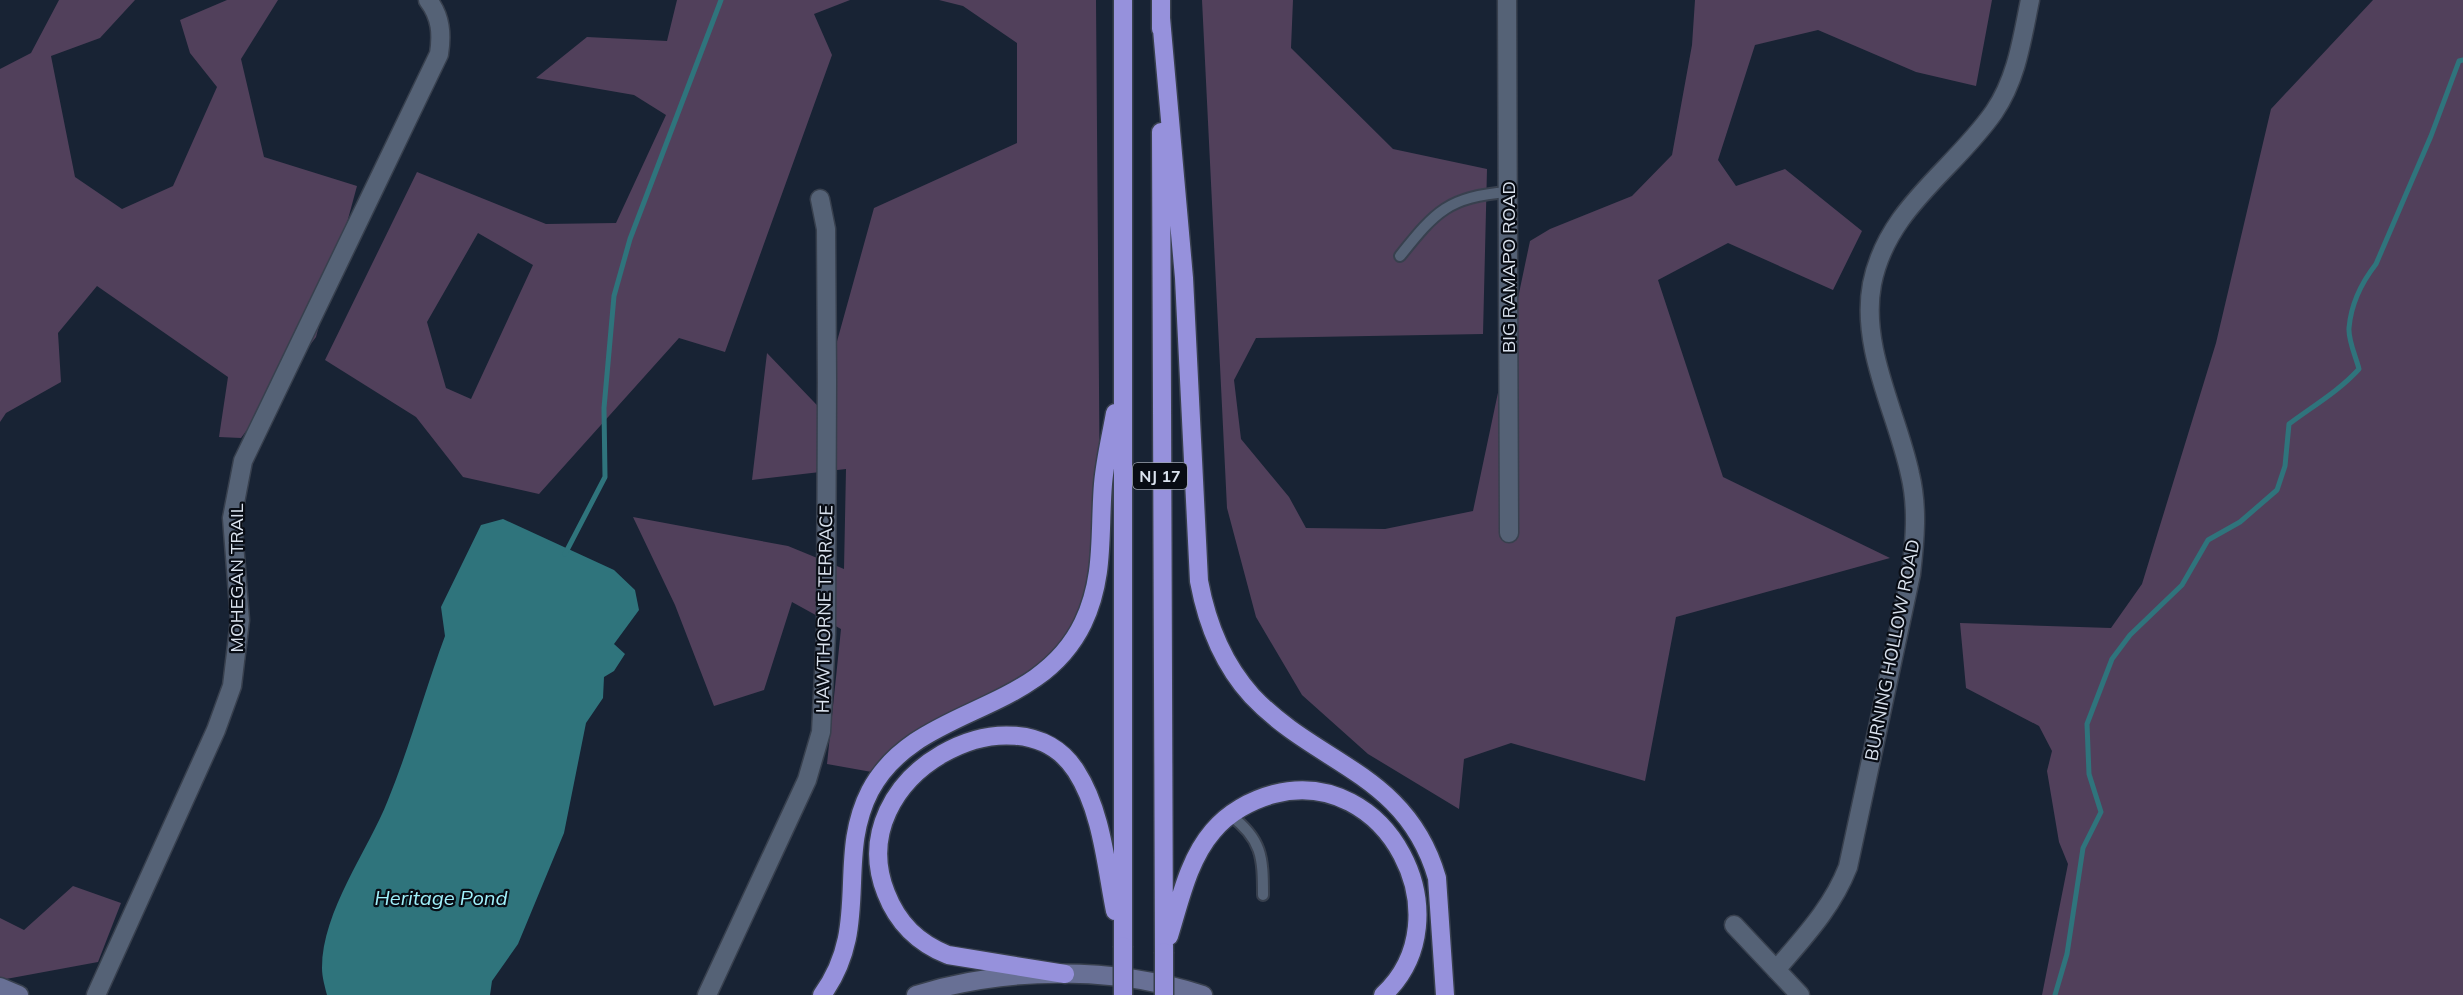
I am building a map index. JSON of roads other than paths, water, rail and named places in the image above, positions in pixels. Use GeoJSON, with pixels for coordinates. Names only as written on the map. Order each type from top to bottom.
{"type":"FeatureCollection","features":[{"type":"Feature","properties":{"kind":"highway","name":"NJ 17"},"geometry":{"type":"LineString","coordinates":[[1123,0],[1123,995]]}},
{"type":"Feature","properties":{"kind":"highway","name":"NJ 17"},"geometry":{"type":"LineString","coordinates":[[1161,9],[1160,454],[1164,995]]}},
{"type":"Feature","properties":{"kind":"highway"},"geometry":{"type":"LineString","coordinates":[[1161,9],[1184,278],[1199,581],[1207,617],[1221,652],[1251,695],[1275,717],[1383,792],[1416,828],[1437,878],[1445,995]]}},
{"type":"Feature","properties":{"kind":"highway"},"geometry":{"type":"LineString","coordinates":[[822,995],[847,949],[850,935],[856,836],[864,804],[876,782],[892,761],[917,740],[1011,695],[1041,675],[1066,649],[1083,622],[1100,567],[1103,484],[1124,357]]}},
{"type":"Feature","properties":{"kind":"highway"},"geometry":{"type":"LineString","coordinates":[[1065,974],[948,955],[919,940],[897,916],[880,875],[878,850],[880,832],[885,816],[899,791],[919,770],[937,756],[971,742],[1007,736],[1040,743],[1068,760],[1091,802],[1123,946]]}},
{"type":"Feature","properties":{"kind":"highway"},"geometry":{"type":"LineString","coordinates":[[1164,952],[1198,855],[1212,832],[1230,815],[1257,799],[1286,791],[1316,791],[1358,805],[1391,836],[1411,876],[1417,920],[1409,959],[1395,983],[1383,995]]}},
{"type":"Feature","properties":{"kind":"main road"},"geometry":{"type":"LineString","coordinates":[[916,995],[938,988],[1005,977],[1065,974],[1143,981],[1203,995]]}},
{"type":"Feature","properties":{"kind":"main road"},"geometry":{"type":"LineString","coordinates":[[0,987],[19,995]]}},
{"type":"Feature","properties":{"kind":"street","name":"MOHEGAN TRAIL"},"geometry":{"type":"LineString","coordinates":[[96,995],[222,717],[238,653],[240,620],[232,518],[243,461],[439,54],[442,37],[440,21],[428,0]]}},
{"type":"Feature","properties":{"kind":"street","name":"BIG RAMAPO ROAD"},"geometry":{"type":"LineString","coordinates":[[1507,0],[1509,533]]}},
{"type":"Feature","properties":{"kind":"street","name":"BURNING HOLLOW ROAD"},"geometry":{"type":"LineString","coordinates":[[1776,970],[1825,912],[1839,890],[1848,867],[1912,563],[1915,507],[1911,474],[1872,337],[1870,311],[1877,261],[1888,235],[1904,212],[1995,111],[2018,61],[2030,0]]}},
{"type":"Feature","properties":{"kind":"street","name":"HAWTHORNE TERRACE"},"geometry":{"type":"LineString","coordinates":[[707,995],[807,780],[821,732],[826,634],[827,381],[826,229],[820,200]]}},
{"type":"Feature","properties":{"kind":"street"},"geometry":{"type":"LineString","coordinates":[[1734,925],[1800,995]]}},
{"type":"Feature","properties":{"kind":"lane"},"geometry":{"type":"LineString","coordinates":[[1400,256],[1426,223],[1457,201],[1471,196],[1508,192]]}},
{"type":"Feature","properties":{"kind":"lane"},"geometry":{"type":"LineString","coordinates":[[1230,815],[1253,834],[1263,869],[1263,895]]}},
{"type":"Feature","properties":{"kind":"water","name":"Heritage Pond"},"geometry":{"type":"Polygon","coordinates":[[[503,519],[614,570],[635,590],[639,610],[614,644],[625,654],[614,671],[604,677],[603,698],[586,723],[564,833],[518,944],[492,981],[490,995],[327,995],[322,968],[324,947],[330,925],[338,903],[388,800],[403,759],[445,636],[441,607],[481,525],[503,519]]]}},
{"type":"Feature","properties":{"kind":"waterway"},"geometry":{"type":"LineString","coordinates":[[565,554],[605,477],[604,408],[614,296],[630,239],[721,0]]}},
{"type":"Feature","properties":{"kind":"waterway"},"geometry":{"type":"LineString","coordinates":[[2055,995],[2067,954],[2083,848],[2101,812],[2089,774],[2087,724],[2112,659],[2130,635],[2182,585],[2208,540],[2240,522],[2277,490],[2285,466],[2289,424],[2334,391],[2359,369],[2349,333],[2355,302],[2366,278],[2376,264],[2431,136],[2459,61],[2463,60]]}}]}
